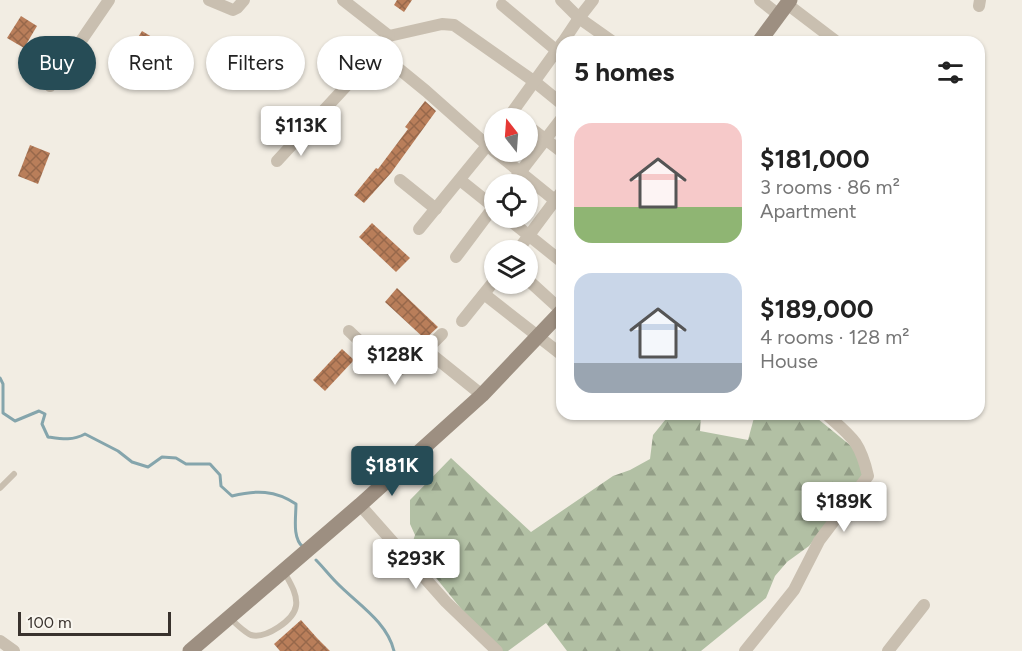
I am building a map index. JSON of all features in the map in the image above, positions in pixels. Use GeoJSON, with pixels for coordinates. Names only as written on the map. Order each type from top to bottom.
{"type":"FeatureCollection","features":[{"type":"Feature","properties":{"kind":"street"},"geometry":{"type":"LineString","coordinates":[[84,36],[109,0]]}},
{"type":"Feature","properties":{"kind":"street"},"geometry":{"type":"LineString","coordinates":[[208,0],[233,10],[244,0]]}},
{"type":"Feature","properties":{"kind":"street"},"geometry":{"type":"LineString","coordinates":[[343,0],[389,36],[442,24],[454,25],[556,99]]}},
{"type":"Feature","properties":{"kind":"street"},"geometry":{"type":"LineString","coordinates":[[561,0],[579,18],[605,36]]}},
{"type":"Feature","properties":{"kind":"street"},"geometry":{"type":"LineString","coordinates":[[568,36],[593,0]]}},
{"type":"Feature","properties":{"kind":"street"},"geometry":{"type":"LineString","coordinates":[[760,0],[785,6],[828,36]]}},
{"type":"Feature","properties":{"kind":"street"},"geometry":{"type":"LineString","coordinates":[[502,5],[556,44]]}},
{"type":"Feature","properties":{"kind":"street"},"geometry":{"type":"LineString","coordinates":[[763,36],[785,6]]}},
{"type":"Feature","properties":{"kind":"street"},"geometry":{"type":"LineString","coordinates":[[519,108],[556,55]]}},
{"type":"Feature","properties":{"kind":"street"},"geometry":{"type":"LineString","coordinates":[[403,72],[484,136]]}},
{"type":"Feature","properties":{"kind":"street"},"geometry":{"type":"LineString","coordinates":[[278,161],[342,90]]}},
{"type":"Feature","properties":{"kind":"street"},"geometry":{"type":"LineString","coordinates":[[519,174],[556,126]]}},
{"type":"Feature","properties":{"kind":"street"},"geometry":{"type":"LineString","coordinates":[[538,134],[556,148]]}},
{"type":"Feature","properties":{"kind":"street"},"geometry":{"type":"LineString","coordinates":[[419,229],[484,150]]}},
{"type":"Feature","properties":{"kind":"street"},"geometry":{"type":"LineString","coordinates":[[512,162],[556,196]]}},
{"type":"Feature","properties":{"kind":"street"},"geometry":{"type":"LineString","coordinates":[[400,180],[436,209]]}},
{"type":"Feature","properties":{"kind":"street"},"geometry":{"type":"LineString","coordinates":[[460,180],[484,199]]}},
{"type":"Feature","properties":{"kind":"street"},"geometry":{"type":"LineString","coordinates":[[525,240],[556,204]]}},
{"type":"Feature","properties":{"kind":"street"},"geometry":{"type":"LineString","coordinates":[[456,257],[484,221]]}},
{"type":"Feature","properties":{"kind":"street"},"geometry":{"type":"LineString","coordinates":[[520,228],[556,257]]}},
{"type":"Feature","properties":{"kind":"street"},"geometry":{"type":"LineString","coordinates":[[538,289],[556,306]]}},
{"type":"Feature","properties":{"kind":"street"},"geometry":{"type":"LineString","coordinates":[[462,321],[484,294],[556,350]]}},
{"type":"Feature","properties":{"kind":"street"},"geometry":{"type":"LineString","coordinates":[[190,651],[360,505],[482,395],[556,318]]}},
{"type":"Feature","properties":{"kind":"street"},"geometry":{"type":"LineString","coordinates":[[349,331],[394,371],[410,366],[442,334]]}},
{"type":"Feature","properties":{"kind":"street"},"geometry":{"type":"LineString","coordinates":[[426,350],[482,395]]}},
{"type":"Feature","properties":{"kind":"street"},"geometry":{"type":"LineString","coordinates":[[749,649],[794,590],[819,541],[868,476],[864,456],[856,441],[833,420]]}},
{"type":"Feature","properties":{"kind":"street"},"geometry":{"type":"LineString","coordinates":[[360,505],[446,602],[498,651]]}},
{"type":"Feature","properties":{"kind":"street"},"geometry":{"type":"LineString","coordinates":[[888,651],[924,605]]}},
{"type":"Feature","properties":{"kind":"street"},"geometry":{"type":"LineString","coordinates":[[0,641],[14,651]]}},
{"type":"Feature","properties":{"kind":"lane"},"geometry":{"type":"LineString","coordinates":[[0,488],[14,474]]}},
{"type":"Feature","properties":{"kind":"lane"},"geometry":{"type":"LineString","coordinates":[[229,617],[251,635],[260,635],[270,633],[290,617],[296,607],[296,595],[283,570]]}},
{"type":"Feature","properties":{"kind":"green space"},"geometry":{"type":"Polygon","coordinates":[[[665,420],[701,420],[700,431],[748,440],[753,420],[819,420],[856,450],[865,473],[860,483],[809,546],[787,562],[775,576],[766,598],[701,651],[567,651],[546,623],[508,651],[502,651],[471,621],[411,547],[415,535],[410,524],[410,500],[451,458],[531,532],[613,476],[650,459],[653,435],[665,420]]]}},
{"type":"Feature","properties":{"kind":"building"},"geometry":{"type":"Polygon","coordinates":[[[397,0],[412,0],[404,12],[394,5],[397,0]]]}},
{"type":"Feature","properties":{"kind":"building"},"geometry":{"type":"Polygon","coordinates":[[[21,16],[37,26],[31,36],[18,36],[18,44],[7,38],[21,16]]]}},
{"type":"Feature","properties":{"kind":"building"},"geometry":{"type":"Polygon","coordinates":[[[142,31],[150,36],[139,36],[142,31]]]}},
{"type":"Feature","properties":{"kind":"building"},"geometry":{"type":"Polygon","coordinates":[[[425,101],[436,111],[391,173],[364,203],[354,195],[376,168],[378,169],[408,129],[405,127],[425,101]]]}},
{"type":"Feature","properties":{"kind":"building"},"geometry":{"type":"Polygon","coordinates":[[[30,145],[50,153],[38,184],[18,176],[30,145]]]}},
{"type":"Feature","properties":{"kind":"building"},"geometry":{"type":"Polygon","coordinates":[[[372,223],[410,258],[396,272],[359,237],[372,223]]]}},
{"type":"Feature","properties":{"kind":"building"},"geometry":{"type":"Polygon","coordinates":[[[397,288],[438,327],[425,339],[385,302],[397,288]]]}},
{"type":"Feature","properties":{"kind":"building"},"geometry":{"type":"Polygon","coordinates":[[[342,349],[354,360],[325,391],[313,380],[342,349]]]}},
{"type":"Feature","properties":{"kind":"building"},"geometry":{"type":"Polygon","coordinates":[[[301,620],[330,651],[280,651],[274,644],[301,620]]]}},
{"type":"Feature","properties":{"kind":"waterway"},"geometry":{"type":"LineString","coordinates":[[0,378],[3,384],[3,413],[15,421],[39,411],[45,414],[42,424],[48,437],[71,439],[85,434],[118,451],[132,462],[148,467],[162,457],[176,458],[186,464],[210,464],[220,475],[221,486],[232,496],[265,493],[288,499],[296,504],[296,533],[303,547]]}},
{"type":"Feature","properties":{"kind":"waterway"},"geometry":{"type":"LineString","coordinates":[[316,560],[378,622],[390,640],[394,651]]}}]}
